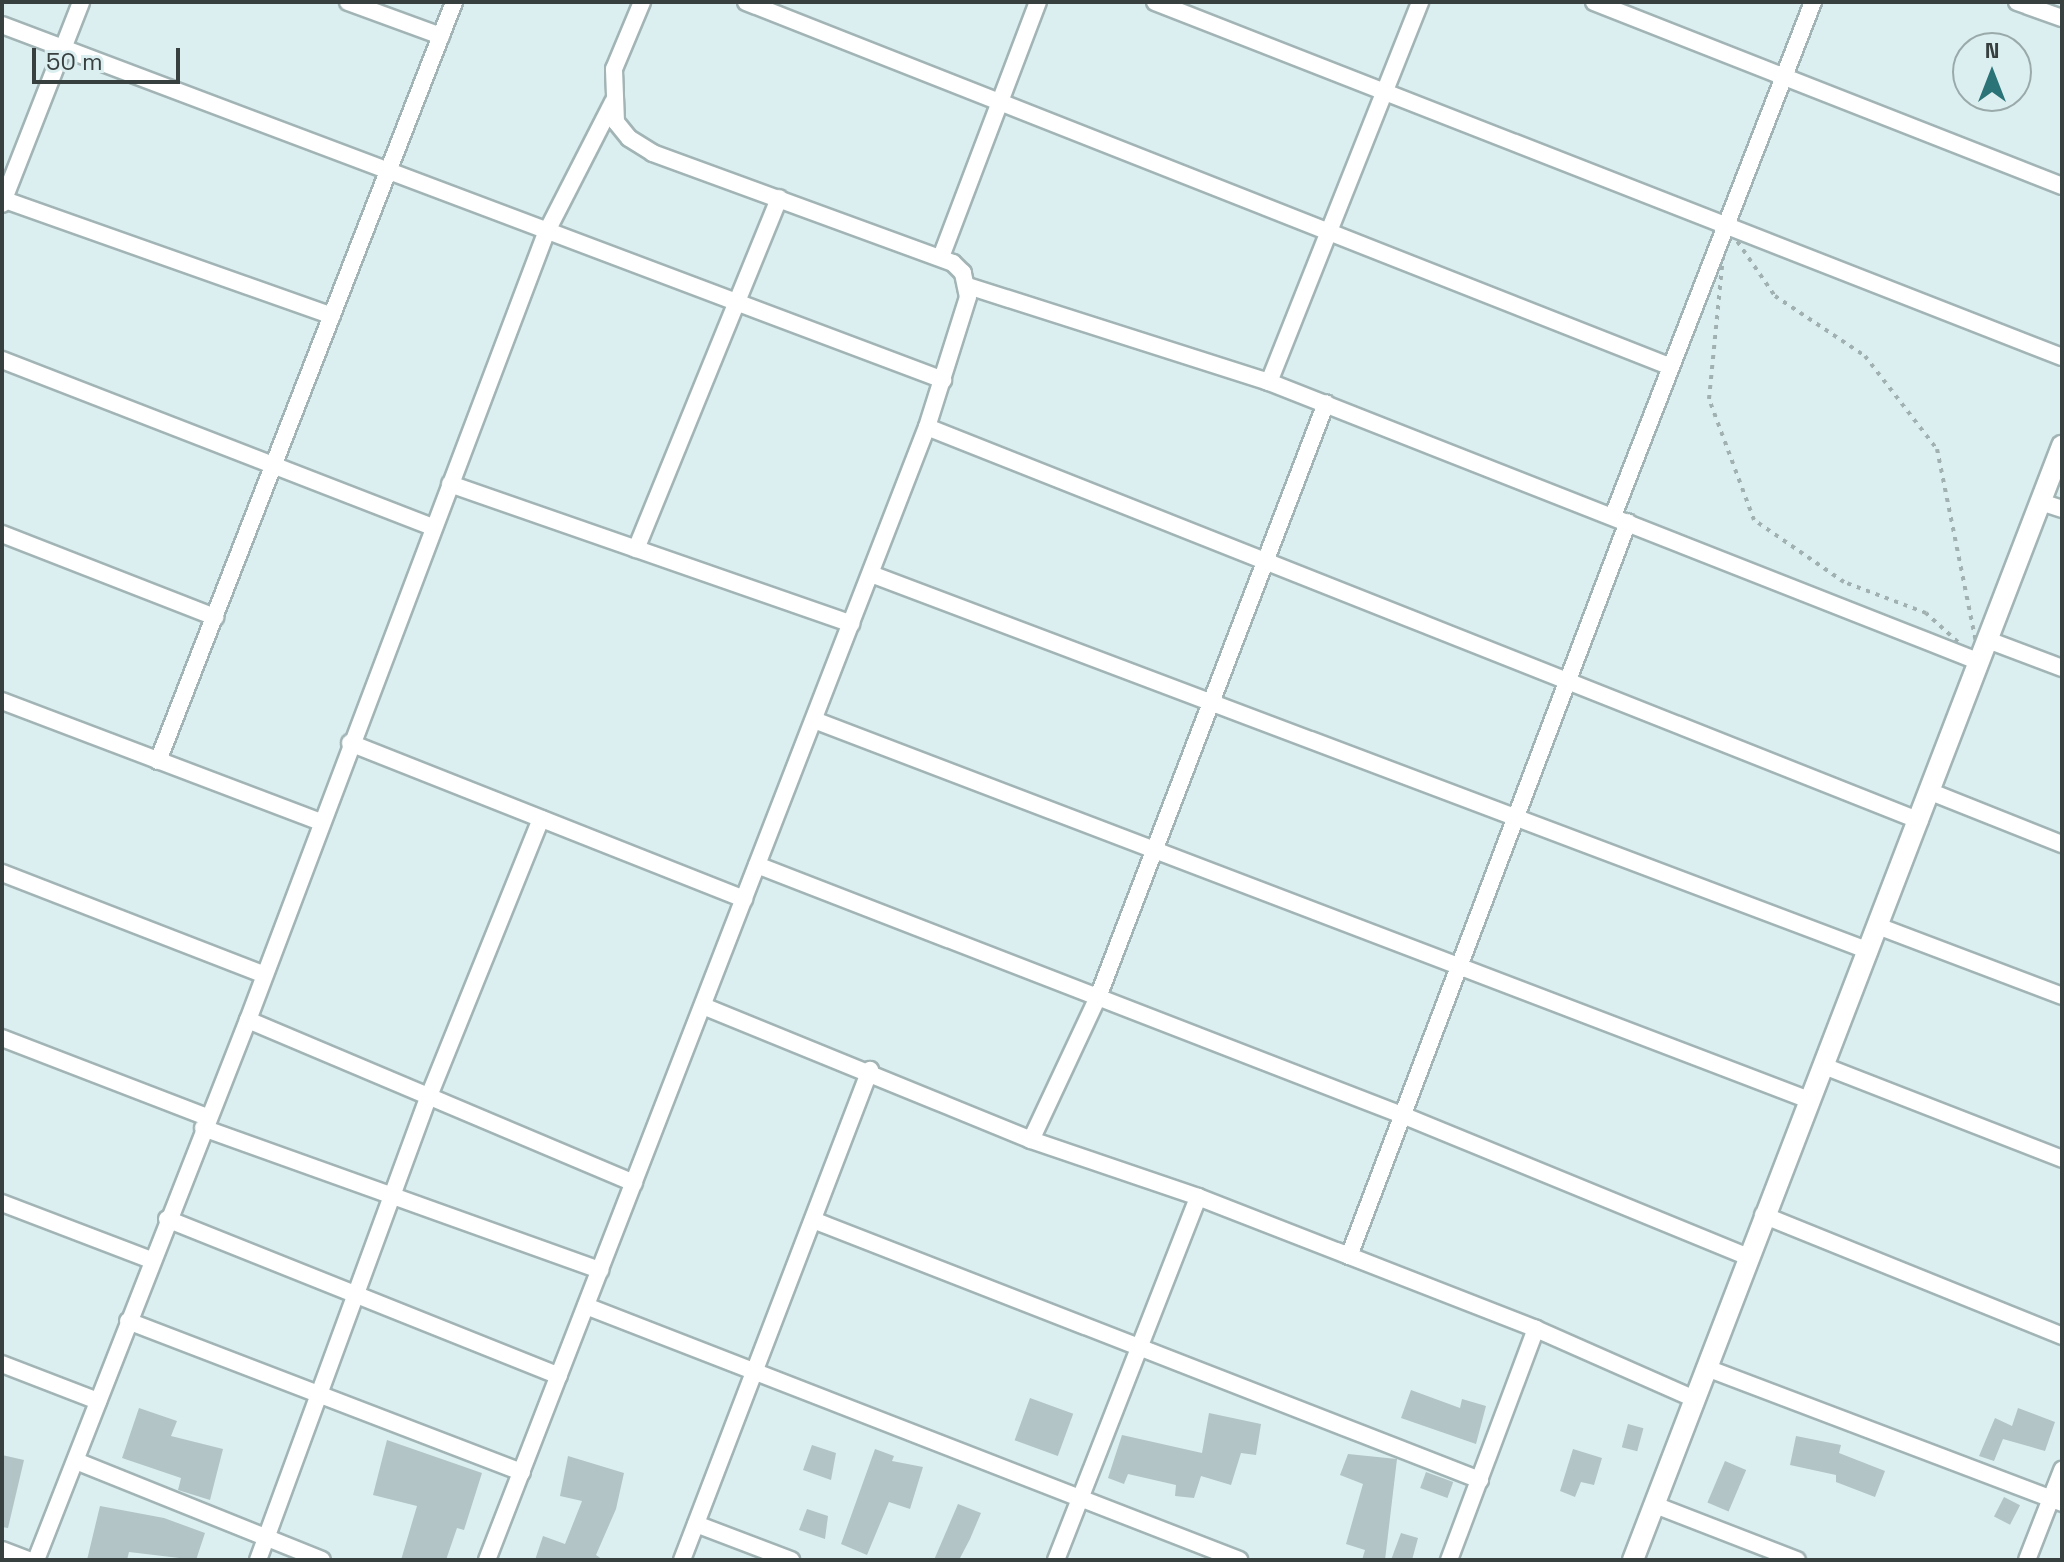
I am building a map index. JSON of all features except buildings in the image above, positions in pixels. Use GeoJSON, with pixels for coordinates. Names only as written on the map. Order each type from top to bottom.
{"type":"FeatureCollection","features":[{"type":"Feature","properties":{"kind":"street"},"geometry":{"type":"LineString","coordinates":[[81,2],[3,201],[332,316]]}},
{"type":"Feature","properties":{"kind":"street"},"geometry":{"type":"LineString","coordinates":[[348,2],[441,36]]}},
{"type":"Feature","properties":{"kind":"street"},"geometry":{"type":"LineString","coordinates":[[158,761],[454,2]]}},
{"type":"Feature","properties":{"kind":"street"},"geometry":{"type":"LineString","coordinates":[[487,1560],[927,427],[968,286],[963,273],[941,257],[653,153],[616,122],[614,69],[642,2]]}},
{"type":"Feature","properties":{"kind":"street"},"geometry":{"type":"LineString","coordinates":[[746,2],[1671,367]]}},
{"type":"Feature","properties":{"kind":"street"},"geometry":{"type":"LineString","coordinates":[[941,257],[1038,2]]}},
{"type":"Feature","properties":{"kind":"street"},"geometry":{"type":"LineString","coordinates":[[1155,2],[2062,357]]}},
{"type":"Feature","properties":{"kind":"street"},"geometry":{"type":"LineString","coordinates":[[1269,382],[1420,2]]}},
{"type":"Feature","properties":{"kind":"street"},"geometry":{"type":"LineString","coordinates":[[1594,2],[2062,186]]}},
{"type":"Feature","properties":{"kind":"street"},"geometry":{"type":"LineString","coordinates":[[1349,1256],[1568,680],[1671,367],[1813,2]]}},
{"type":"Feature","properties":{"kind":"street"},"geometry":{"type":"LineString","coordinates":[[2017,2],[2062,18]]}},
{"type":"Feature","properties":{"kind":"street"},"geometry":{"type":"LineString","coordinates":[[2,25],[546,233],[943,380]]}},
{"type":"Feature","properties":{"kind":"street"},"geometry":{"type":"LineString","coordinates":[[36,1560],[205,1122],[248,1020],[262,974],[546,233],[613,102]]}},
{"type":"Feature","properties":{"kind":"street"},"geometry":{"type":"LineString","coordinates":[[636,549],[779,198]]}},
{"type":"Feature","properties":{"kind":"street"},"geometry":{"type":"LineString","coordinates":[[968,286],[1326,403],[1980,662]]}},
{"type":"Feature","properties":{"kind":"street"},"geometry":{"type":"LineString","coordinates":[[2,360],[433,527]]}},
{"type":"Feature","properties":{"kind":"street"},"geometry":{"type":"LineString","coordinates":[[1031,1140],[1098,997],[1326,403]]}},
{"type":"Feature","properties":{"kind":"street"},"geometry":{"type":"LineString","coordinates":[[927,427],[1920,821]]}},
{"type":"Feature","properties":{"kind":"street"},"geometry":{"type":"LineString","coordinates":[[1633,1560],[1763,1215],[1920,821],[2062,446]]}},
{"type":"Feature","properties":{"kind":"street"},"geometry":{"type":"LineString","coordinates":[[450,484],[851,624]]}},
{"type":"Feature","properties":{"kind":"street"},"geometry":{"type":"LineString","coordinates":[[2041,502],[2062,509]]}},
{"type":"Feature","properties":{"kind":"street"},"geometry":{"type":"LineString","coordinates":[[2,534],[215,617]]}},
{"type":"Feature","properties":{"kind":"street"},"geometry":{"type":"LineString","coordinates":[[871,574],[1515,821],[1869,951]]}},
{"type":"Feature","properties":{"kind":"street"},"geometry":{"type":"LineString","coordinates":[[1988,640],[2062,668]]}},
{"type":"Feature","properties":{"kind":"street"},"geometry":{"type":"LineString","coordinates":[[2,701],[320,822]]}},
{"type":"Feature","properties":{"kind":"street"},"geometry":{"type":"LineString","coordinates":[[814,720],[1460,964],[1809,1100]]}},
{"type":"Feature","properties":{"kind":"street"},"geometry":{"type":"LineString","coordinates":[[350,743],[744,899]]}},
{"type":"Feature","properties":{"kind":"street"},"geometry":{"type":"LineString","coordinates":[[1931,792],[2062,844]]}},
{"type":"Feature","properties":{"kind":"street"},"geometry":{"type":"LineString","coordinates":[[258,1560],[429,1096],[541,819]]}},
{"type":"Feature","properties":{"kind":"street"},"geometry":{"type":"LineString","coordinates":[[757,865],[1402,1115],[1748,1257]]}},
{"type":"Feature","properties":{"kind":"street"},"geometry":{"type":"LineString","coordinates":[[2,873],[262,974]]}},
{"type":"Feature","properties":{"kind":"street"},"geometry":{"type":"LineString","coordinates":[[1878,926],[2062,996]]}},
{"type":"Feature","properties":{"kind":"street"},"geometry":{"type":"LineString","coordinates":[[703,1006],[870,1070],[1031,1140],[1198,1197],[1536,1329],[1695,1399]]}},
{"type":"Feature","properties":{"kind":"street"},"geometry":{"type":"LineString","coordinates":[[248,1020],[634,1183]]}},
{"type":"Feature","properties":{"kind":"street"},"geometry":{"type":"LineString","coordinates":[[2,1038],[393,1196],[600,1270]]}},
{"type":"Feature","properties":{"kind":"street"},"geometry":{"type":"LineString","coordinates":[[1824,1066],[2062,1159]]}},
{"type":"Feature","properties":{"kind":"street"},"geometry":{"type":"LineString","coordinates":[[682,1560],[870,1070]]}},
{"type":"Feature","properties":{"kind":"street"},"geometry":{"type":"LineString","coordinates":[[1056,1560],[1198,1197]]}},
{"type":"Feature","properties":{"kind":"street"},"geometry":{"type":"LineString","coordinates":[[2,1203],[151,1260]]}},
{"type":"Feature","properties":{"kind":"street"},"geometry":{"type":"LineString","coordinates":[[1763,1215],[2062,1336]]}},
{"type":"Feature","properties":{"kind":"street"},"geometry":{"type":"LineString","coordinates":[[167,1219],[559,1376]]}},
{"type":"Feature","properties":{"kind":"street"},"geometry":{"type":"LineString","coordinates":[[813,1220],[1480,1480]]}},
{"type":"Feature","properties":{"kind":"street"},"geometry":{"type":"LineString","coordinates":[[586,1306],[1239,1560]]}},
{"type":"Feature","properties":{"kind":"street"},"geometry":{"type":"LineString","coordinates":[[128,1321],[522,1472]]}},
{"type":"Feature","properties":{"kind":"street"},"geometry":{"type":"LineString","coordinates":[[1449,1560],[1536,1329]]}},
{"type":"Feature","properties":{"kind":"street"},"geometry":{"type":"LineString","coordinates":[[2,1364],[98,1401]]}},
{"type":"Feature","properties":{"kind":"street"},"geometry":{"type":"LineString","coordinates":[[1707,1368],[2056,1501]]}},
{"type":"Feature","properties":{"kind":"street"},"geometry":{"type":"LineString","coordinates":[[76,1461],[322,1560]]}},
{"type":"Feature","properties":{"kind":"street"},"geometry":{"type":"LineString","coordinates":[[2027,1560],[2056,1501],[2062,1470]]}},
{"type":"Feature","properties":{"kind":"street"},"geometry":{"type":"LineString","coordinates":[[1655,1505],[1797,1560]]}},
{"type":"Feature","properties":{"kind":"street"},"geometry":{"type":"LineString","coordinates":[[696,1524],[791,1560]]}},
{"type":"Feature","properties":{"kind":"street"},"geometry":{"type":"LineString","coordinates":[[2,1550],[28,1560]]}},
{"type":"Feature","properties":{"kind":"path"},"geometry":{"type":"LineString","coordinates":[[1726,225],[1775,296],[1865,356],[1937,449],[1980,662]]}},
{"type":"Feature","properties":{"kind":"path"},"geometry":{"type":"LineString","coordinates":[[1726,225],[1709,399],[1754,520],[1844,582],[1926,613],[1980,662]]}}]}
